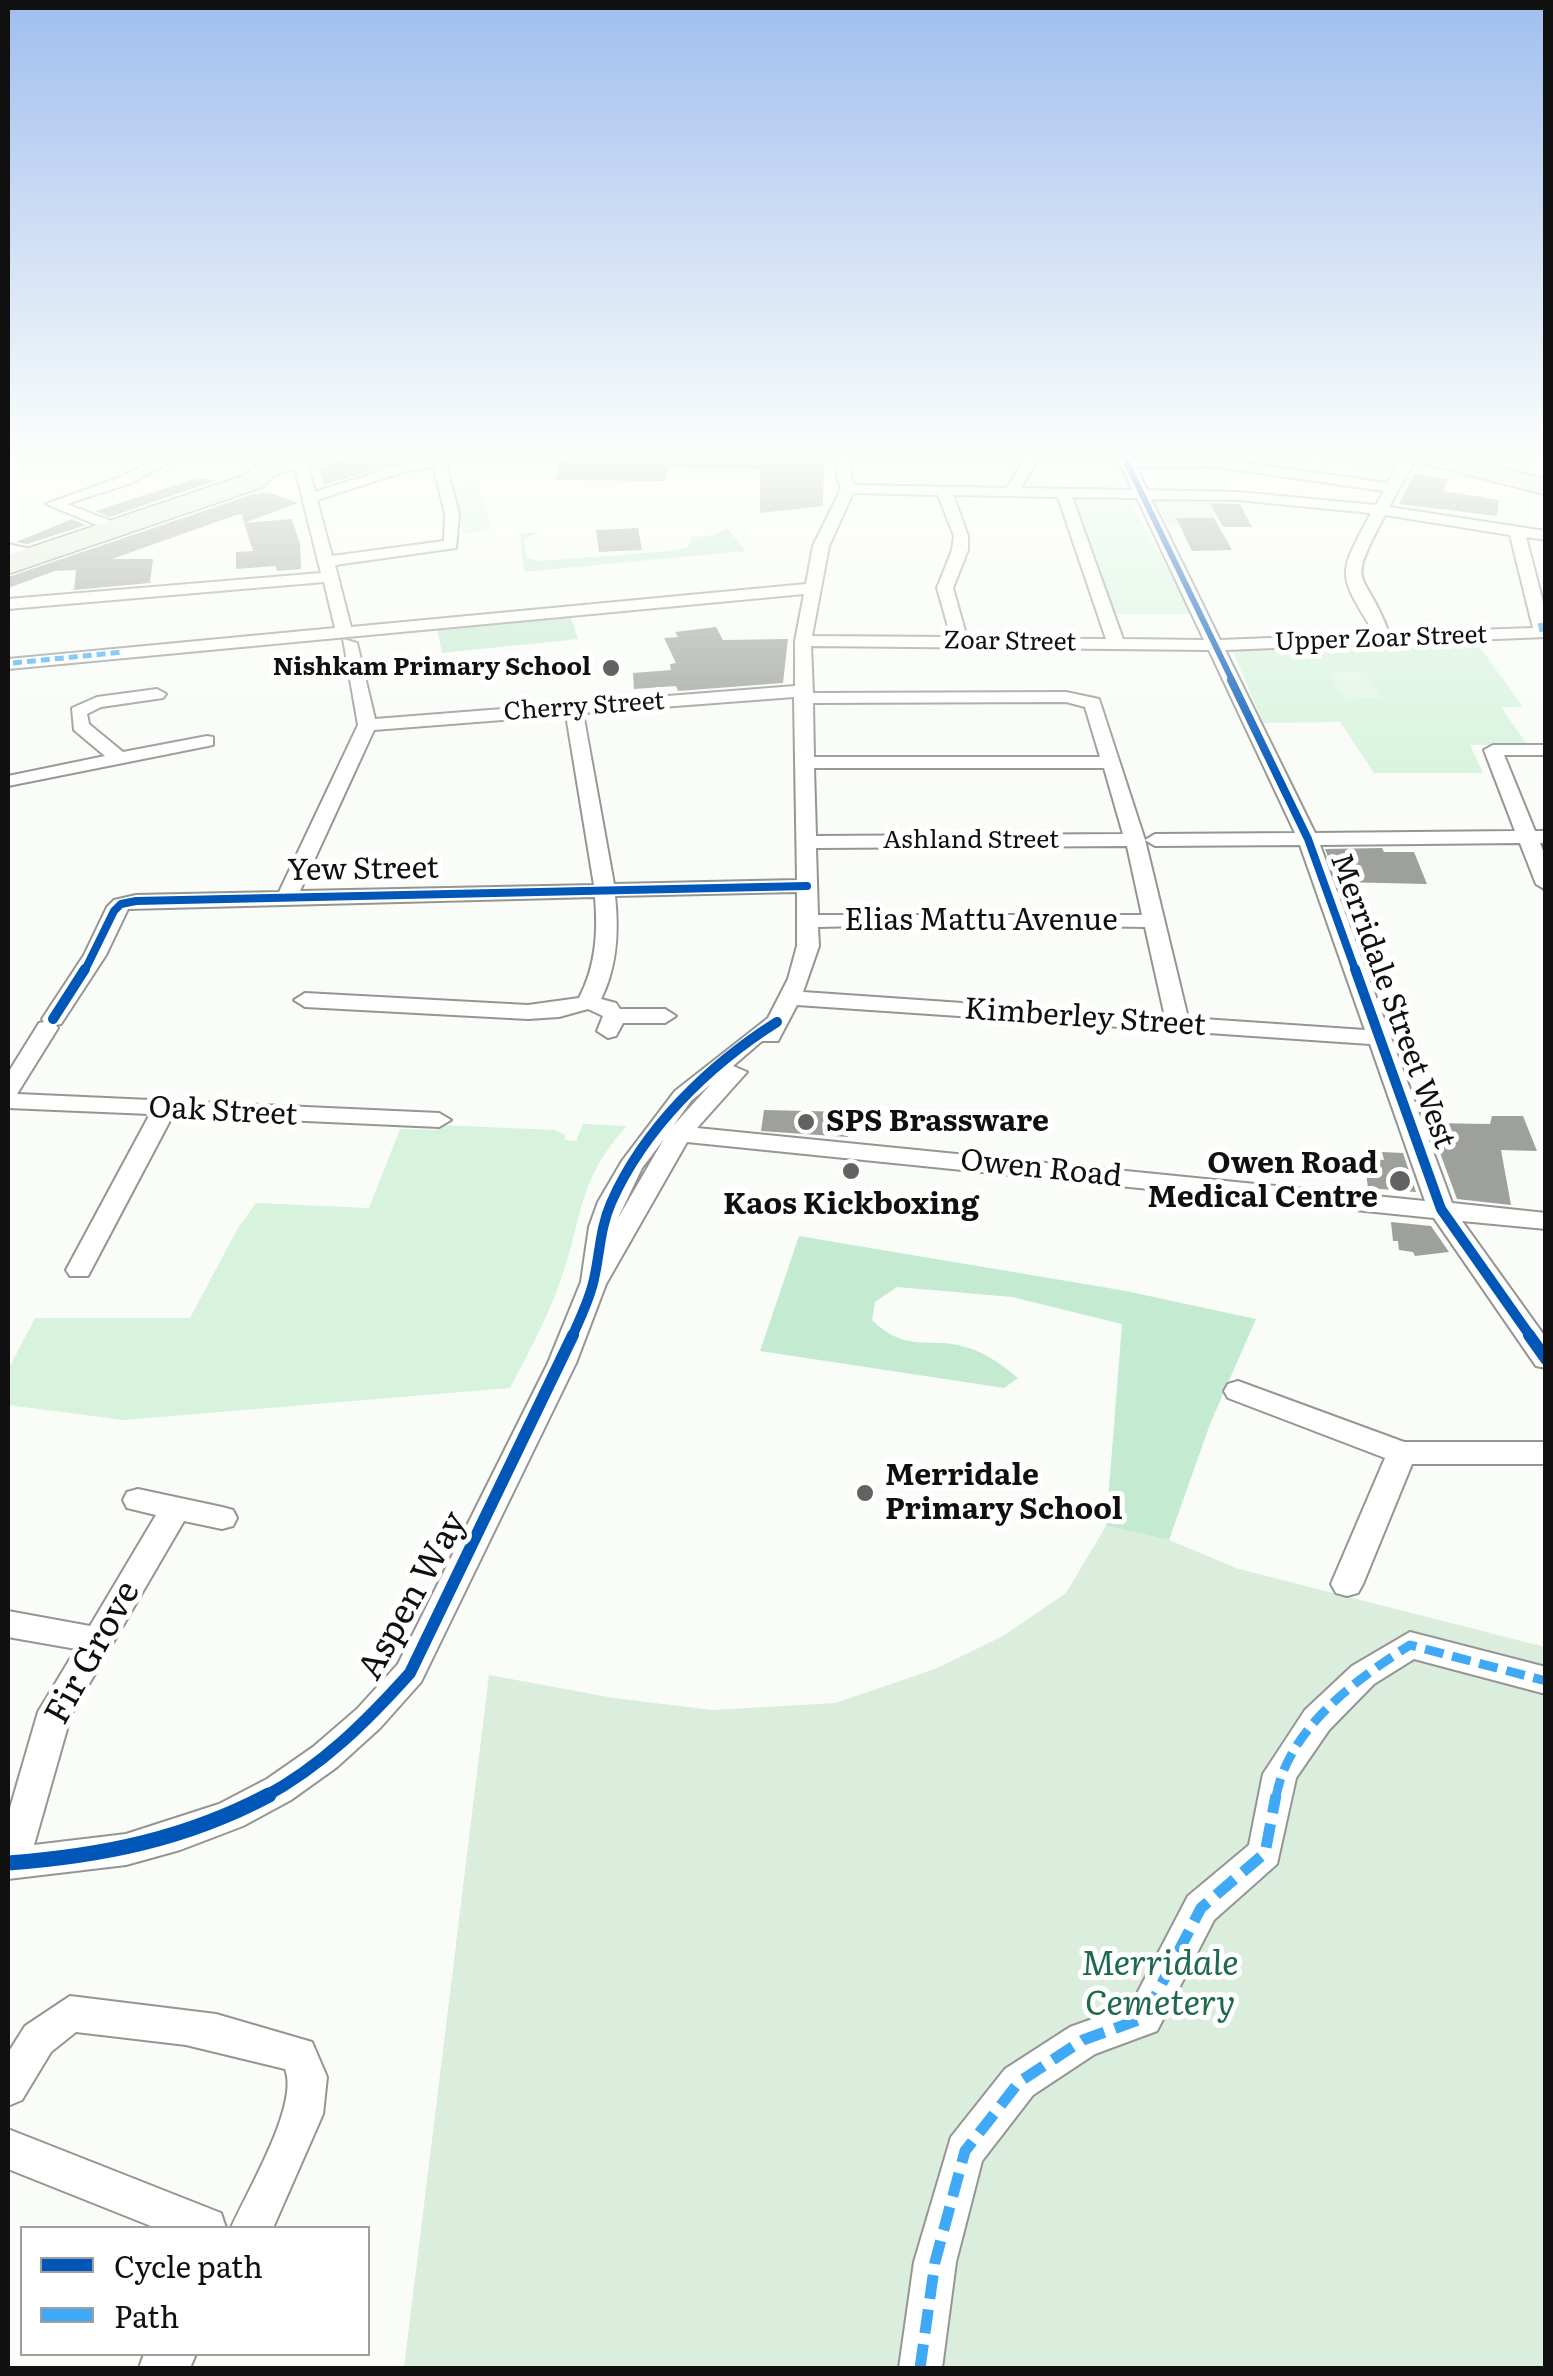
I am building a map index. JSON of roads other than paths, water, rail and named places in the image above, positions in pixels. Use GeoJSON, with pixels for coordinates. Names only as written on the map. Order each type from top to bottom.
{"type":"FeatureCollection","features":[{"type":"Feature","properties":{"kind":"street"},"geometry":{"type":"LineString","coordinates":[[286,896],[368,725],[327,562]]}},
{"type":"Feature","properties":{"kind":"street"},"geometry":{"type":"LineString","coordinates":[[8,604],[365,562]]}},
{"type":"Feature","properties":{"kind":"street","name":"Aspen Way"},"geometry":{"type":"LineString","coordinates":[[9,1863],[105,1856],[144,1848],[237,1813],[285,1786],[378,1712],[410,1672],[562,1362],[594,1282],[602,1228],[611,1202],[667,1133],[769,1039],[806,961],[803,640],[818,562]]}},
{"type":"Feature","properties":{"kind":"street"},"geometry":{"type":"LineString","coordinates":[[956,562],[946,600],[960,641]]}},
{"type":"Feature","properties":{"kind":"street"},"geometry":{"type":"LineString","coordinates":[[1088,562],[1116,643]]}},
{"type":"Feature","properties":{"kind":"street","name":"Merridale Street West"},"geometry":{"type":"LineString","coordinates":[[1176,562],[1308,839],[1441,1210],[1546,1358]]}},
{"type":"Feature","properties":{"kind":"street"},"geometry":{"type":"LineString","coordinates":[[1354,562],[1354,585],[1382,632]]}},
{"type":"Feature","properties":{"kind":"street"},"geometry":{"type":"LineString","coordinates":[[1525,562],[1542,629]]}},
{"type":"Feature","properties":{"kind":"street"},"geometry":{"type":"LineString","coordinates":[[10,663],[123,652],[148,656],[812,588]]}},
{"type":"Feature","properties":{"kind":"street","name":"Upper Zoar Street"},"geometry":{"type":"LineString","coordinates":[[1217,644],[1542,629]]}},
{"type":"Feature","properties":{"kind":"street","name":"Zoar Street"},"geometry":{"type":"LineString","coordinates":[[803,640],[1217,644]]}},
{"type":"Feature","properties":{"kind":"street"},"geometry":{"type":"LineString","coordinates":[[120,759],[80,726],[78,712],[98,702],[157,694]]}},
{"type":"Feature","properties":{"kind":"street","name":"Cherry Street"},"geometry":{"type":"LineString","coordinates":[[368,725],[573,707],[802,695],[1066,697],[1093,703]]}},
{"type":"Feature","properties":{"kind":"street","name":"Elias Mattu Avenue"},"geometry":{"type":"LineString","coordinates":[[1093,703],[1110,762],[1145,840],[1154,921],[1178,1024]]}},
{"type":"Feature","properties":{"kind":"street"},"geometry":{"type":"LineString","coordinates":[[573,707],[605,889],[608,955],[596,993],[588,1002]]}},
{"type":"Feature","properties":{"kind":"street"},"geometry":{"type":"LineString","coordinates":[[8,781],[162,754],[207,741]]}},
{"type":"Feature","properties":{"kind":"street"},"geometry":{"type":"LineString","coordinates":[[1546,750],[1493,750],[1537,837],[1546,884]]}},
{"type":"Feature","properties":{"kind":"street"},"geometry":{"type":"LineString","coordinates":[[804,763],[1110,762]]}},
{"type":"Feature","properties":{"kind":"street","name":"Ashland Street"},"geometry":{"type":"LineString","coordinates":[[807,842],[1537,837]]}},
{"type":"Feature","properties":{"kind":"street","name":"Yew Street"},"geometry":{"type":"LineString","coordinates":[[8,1091],[60,1013],[122,904],[286,896],[808,886]]}},
{"type":"Feature","properties":{"kind":"street","name":"Elias Mattu Avenue"},"geometry":{"type":"LineString","coordinates":[[808,921],[1154,921]]}},
{"type":"Feature","properties":{"kind":"street","name":"Kimberley Street"},"geometry":{"type":"LineString","coordinates":[[790,998],[1379,1038]]}},
{"type":"Feature","properties":{"kind":"street"},"geometry":{"type":"LineString","coordinates":[[305,1000],[528,1012],[559,1010],[588,1002],[608,1008],[611,1024],[666,1016]]}},
{"type":"Feature","properties":{"kind":"street","name":"Oak Street"},"geometry":{"type":"LineString","coordinates":[[8,1101],[165,1109],[362,1129],[439,1120]]}},
{"type":"Feature","properties":{"kind":"street"},"geometry":{"type":"LineString","coordinates":[[116,1252],[84,1260],[165,1109]]}},
{"type":"Feature","properties":{"kind":"street","name":"Owen Road"},"geometry":{"type":"LineString","coordinates":[[667,1133],[1546,1221]]}},
{"type":"Feature","properties":{"kind":"street"},"geometry":{"type":"LineString","coordinates":[[1238,1391],[1402,1454],[1546,1453]]}},
{"type":"Feature","properties":{"kind":"street"},"geometry":{"type":"LineString","coordinates":[[1348,1584],[1402,1454]]}},
{"type":"Feature","properties":{"kind":"street"},"geometry":{"type":"LineString","coordinates":[[138,1500],[222,1518]]}},
{"type":"Feature","properties":{"kind":"street","name":"Fir Grove"},"geometry":{"type":"LineString","coordinates":[[9,1863],[55,1712],[176,1508]]}},
{"type":"Feature","properties":{"kind":"street"},"geometry":{"type":"LineString","coordinates":[[8,1624],[98,1640]]}},
{"type":"Feature","properties":{"kind":"street"},"geometry":{"type":"LineString","coordinates":[[920,2368],[934,2262],[965,2150],[1019,2082],[1083,2040],[1144,2018],[1201,1908],[1265,1852],[1280,1774],[1317,1720],[1363,1675],[1410,1645],[1546,1681]]}},
{"type":"Feature","properties":{"kind":"street"},"geometry":{"type":"LineString","coordinates":[[8,2087],[38,2039],[70,2014],[234,2038],[298,2055],[308,2077],[303,2114],[253,2226]]}},
{"type":"Feature","properties":{"kind":"street"},"geometry":{"type":"LineString","coordinates":[[8,2149],[201,2226]]}},
{"type":"Feature","properties":{"kind":"place","name":"Nishkam Primary School"},"geometry":{"type":"Point","coordinates":[611,668]}},
{"type":"Feature","properties":{"kind":"place","name":"SPS Brassware"},"geometry":{"type":"Point","coordinates":[806,1122]}},
{"type":"Feature","properties":{"kind":"place","name":"Kaos Kickboxing"},"geometry":{"type":"Point","coordinates":[851,1171]}},
{"type":"Feature","properties":{"kind":"place","name":"Owen Road Medical Centre"},"geometry":{"type":"Point","coordinates":[1400,1181]}},
{"type":"Feature","properties":{"kind":"place","name":"Merridale Primary School"},"geometry":{"type":"Point","coordinates":[865,1493]}},
{"type":"Feature","properties":{"kind":"park label","name":"Merridale Cemetery"},"geometry":{"type":"Point","coordinates":[1160,1985]}}]}
